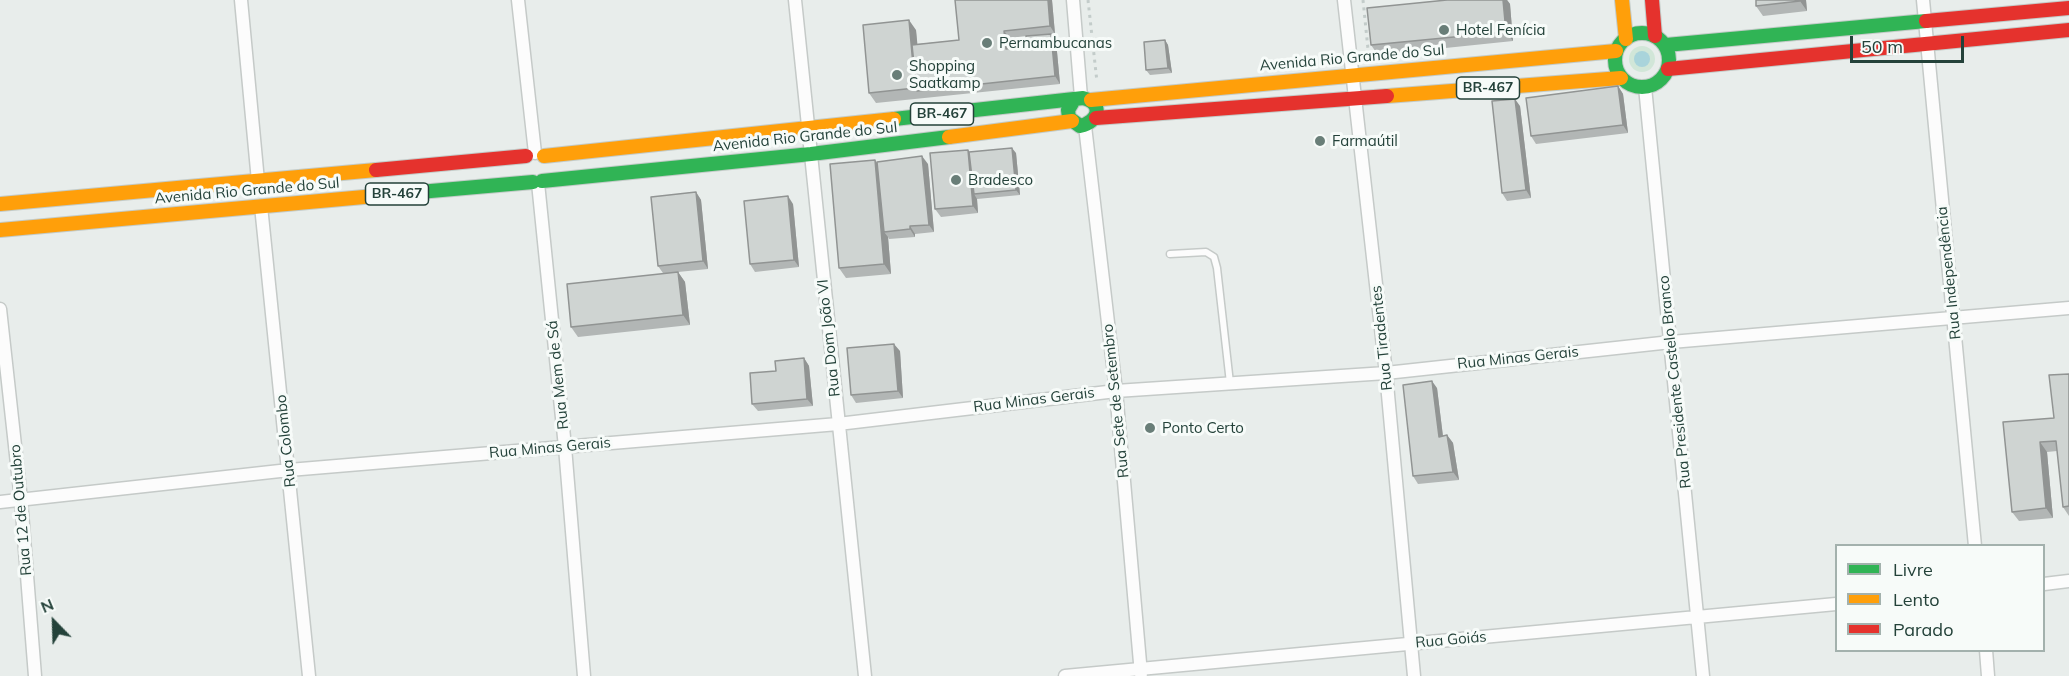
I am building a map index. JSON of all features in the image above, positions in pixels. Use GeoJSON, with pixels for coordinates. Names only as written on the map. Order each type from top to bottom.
{"type":"FeatureCollection","features":[{"type":"Feature","properties":{"kind":"main road"},"geometry":{"type":"LineString","coordinates":[[1622,0],[1626,39]]}},
{"type":"Feature","properties":{"kind":"main road"},"geometry":{"type":"LineString","coordinates":[[1645,87],[1658,83],[1668,69],[1670,59],[1660,40],[1652,0]]}},
{"type":"Feature","properties":{"kind":"main road"},"geometry":{"type":"LineString","coordinates":[[1621,78],[1617,70],[1616,51],[1626,39],[1642,33],[1660,40],[1924,22],[2069,8]]}},
{"type":"Feature","properties":{"kind":"main road"},"geometry":{"type":"LineString","coordinates":[[1668,69],[1926,42],[2069,30]]}},
{"type":"Feature","properties":{"kind":"main road","name":"Avenida Rio Grande do Sul"},"geometry":{"type":"LineString","coordinates":[[0,204],[535,155],[1086,99],[1616,51]]}},
{"type":"Feature","properties":{"kind":"main road","name":"Avenida Rio Grande do Sul"},"geometry":{"type":"LineString","coordinates":[[0,230],[538,182],[811,154],[1084,122],[1621,78],[1632,85],[1645,87]]}},
{"type":"Feature","properties":{"kind":"main road"},"geometry":{"type":"LineString","coordinates":[[1086,99],[1097,108],[1084,122],[1068,110],[1086,99]]}},
{"type":"Feature","properties":{"kind":"main road"},"geometry":{"type":"LineString","coordinates":[[535,155],[548,160],[550,169],[549,174],[538,182],[524,178],[521,174],[520,164],[535,155]]}},
{"type":"Feature","properties":{"kind":"street"},"geometry":{"type":"LineString","coordinates":[[241,0],[258,181]]}},
{"type":"Feature","properties":{"kind":"street"},"geometry":{"type":"LineString","coordinates":[[518,0],[535,155]]}},
{"type":"Feature","properties":{"kind":"street","name":"Rua Dom João VI"},"geometry":{"type":"LineString","coordinates":[[795,0],[865,676]]}},
{"type":"Feature","properties":{"kind":"street"},"geometry":{"type":"LineString","coordinates":[[1073,0],[1086,99]]}},
{"type":"Feature","properties":{"kind":"street","name":"Rua Tiradentes"},"geometry":{"type":"LineString","coordinates":[[1344,0],[1386,373],[1414,676]]}},
{"type":"Feature","properties":{"kind":"street","name":"Rua Independência"},"geometry":{"type":"LineString","coordinates":[[1923,0],[1975,544]]}},
{"type":"Feature","properties":{"kind":"street","name":"Rua Presidente Castelo Branco"},"geometry":{"type":"LineString","coordinates":[[1645,87],[1703,676]]}},
{"type":"Feature","properties":{"kind":"street","name":"Rua Sete de Setembro"},"geometry":{"type":"LineString","coordinates":[[1084,122],[1116,391],[1140,672]]}},
{"type":"Feature","properties":{"kind":"street","name":"Rua Mem de Sá"},"geometry":{"type":"LineString","coordinates":[[538,182],[565,447],[584,676]]}},
{"type":"Feature","properties":{"kind":"street","name":"Rua Colombo"},"geometry":{"type":"LineString","coordinates":[[261,206],[309,676]]}},
{"type":"Feature","properties":{"kind":"street","name":"Rua Minas Gerais"},"geometry":{"type":"LineString","coordinates":[[0,502],[289,470],[838,424],[1116,391],[1386,373],[1671,342],[2069,308]]}},
{"type":"Feature","properties":{"kind":"street","name":"Rua 12 de Outubro"},"geometry":{"type":"LineString","coordinates":[[0,309],[21,500],[35,676]]}},
{"type":"Feature","properties":{"kind":"street"},"geometry":{"type":"LineString","coordinates":[[2045,584],[2069,581]]}},
{"type":"Feature","properties":{"kind":"street","name":"Rua Goiás"},"geometry":{"type":"LineString","coordinates":[[1065,676],[1140,672],[1411,643],[1835,603]]}},
{"type":"Feature","properties":{"kind":"street"},"geometry":{"type":"LineString","coordinates":[[1986,652],[1989,676]]}},
{"type":"Feature","properties":{"kind":"lane"},"geometry":{"type":"LineString","coordinates":[[1170,254],[1206,252],[1214,257],[1230,383]]}},
{"type":"Feature","properties":{"kind":"path"},"geometry":{"type":"LineString","coordinates":[[1086,99],[1088,0]]}},
{"type":"Feature","properties":{"kind":"path"},"geometry":{"type":"LineString","coordinates":[[1363,0],[1371,73]]}},
{"type":"Feature","properties":{"kind":"green space"},"geometry":{"type":"Polygon","coordinates":[[[1642,46],[1651,50],[1655,59],[1651,68],[1642,72],[1633,68],[1629,59],[1633,50],[1642,46]]]}},
{"type":"Feature","properties":{"kind":"water"},"geometry":{"type":"Polygon","coordinates":[[[1639,51],[1645,51],[1650,59],[1648,65],[1639,67],[1634,62],[1634,56],[1639,51]]]}},
{"type":"Feature","properties":{"kind":"building"},"geometry":{"type":"Polygon","coordinates":[[[955,0],[1048,0],[1050,26],[1004,31],[1006,49],[1027,46],[1026,36],[1051,34],[1055,76],[917,91],[912,45],[959,40],[955,0]]]}},
{"type":"Feature","properties":{"kind":"building","name":"Hotel Fenícia"},"geometry":{"type":"Polygon","coordinates":[[[1447,0],[1503,0],[1506,32],[1371,45],[1367,8],[1447,0]]]}},
{"type":"Feature","properties":{"kind":"building"},"geometry":{"type":"Polygon","coordinates":[[[1756,0],[1800,0],[1800,1],[1756,6],[1756,0]]]}},
{"type":"Feature","properties":{"kind":"building","name":"Shopping Saatkamp"},"geometry":{"type":"Polygon","coordinates":[[[909,20],[915,88],[869,93],[863,25],[909,20]]]}},
{"type":"Feature","properties":{"kind":"building"},"geometry":{"type":"Polygon","coordinates":[[[1165,40],[1168,68],[1146,70],[1144,42],[1165,40]]]}},
{"type":"Feature","properties":{"kind":"building"},"geometry":{"type":"Polygon","coordinates":[[[1618,86],[1623,125],[1531,136],[1526,98],[1618,86]]]}},
{"type":"Feature","properties":{"kind":"building"},"geometry":{"type":"Polygon","coordinates":[[[1515,99],[1526,190],[1502,193],[1492,101],[1515,99]]]}},
{"type":"Feature","properties":{"kind":"building"},"geometry":{"type":"Polygon","coordinates":[[[1012,148],[1016,190],[974,194],[969,152],[1012,148]]]}},
{"type":"Feature","properties":{"kind":"building","name":"Bradesco"},"geometry":{"type":"Polygon","coordinates":[[[968,150],[973,206],[935,209],[930,153],[968,150]]]}},
{"type":"Feature","properties":{"kind":"building"},"geometry":{"type":"Polygon","coordinates":[[[922,156],[929,225],[910,226],[910,229],[884,232],[877,162],[922,156]]]}},
{"type":"Feature","properties":{"kind":"building"},"geometry":{"type":"Polygon","coordinates":[[[875,160],[884,264],[839,268],[830,164],[875,160]]]}},
{"type":"Feature","properties":{"kind":"building"},"geometry":{"type":"Polygon","coordinates":[[[696,192],[703,261],[658,266],[651,197],[696,192]]]}},
{"type":"Feature","properties":{"kind":"building"},"geometry":{"type":"Polygon","coordinates":[[[788,196],[794,260],[750,264],[744,201],[788,196]]]}},
{"type":"Feature","properties":{"kind":"building"},"geometry":{"type":"Polygon","coordinates":[[[678,272],[683,315],[571,327],[567,284],[678,272]]]}},
{"type":"Feature","properties":{"kind":"building"},"geometry":{"type":"Polygon","coordinates":[[[894,344],[898,391],[851,395],[847,348],[894,344]]]}},
{"type":"Feature","properties":{"kind":"building"},"geometry":{"type":"Polygon","coordinates":[[[804,358],[807,399],[752,404],[750,373],[776,371],[775,361],[804,358]]]}},
{"type":"Feature","properties":{"kind":"building"},"geometry":{"type":"Polygon","coordinates":[[[2069,374],[2069,506],[2063,507],[2056,441],[2040,442],[2046,508],[2012,512],[2003,422],[2054,418],[2049,375],[2069,374]]]}},
{"type":"Feature","properties":{"kind":"building"},"geometry":{"type":"Polygon","coordinates":[[[1432,381],[1439,437],[1447,435],[1453,472],[1413,476],[1403,385],[1432,381]]]}},
{"type":"Feature","properties":{"kind":"traffic: fast"},"geometry":{"type":"LineString","coordinates":[[1666,45],[1926,21]]}},
{"type":"Feature","properties":{"kind":"traffic: fast"},"geometry":{"type":"LineString","coordinates":[[1637,33],[1647,33],[1657,37],[1665,45],[1669,60],[1665,75],[1657,83],[1647,87],[1637,87],[1627,83],[1619,75],[1615,65],[1615,55],[1619,45],[1627,37],[1637,33]]}},
{"type":"Feature","properties":{"kind":"traffic: fast"},"geometry":{"type":"LineString","coordinates":[[894,119],[1083,98],[1094,104],[1095,117],[1080,126],[1069,118],[1068,110],[1074,100]]}},
{"type":"Feature","properties":{"kind":"traffic: fast"},"geometry":{"type":"LineString","coordinates":[[542,181],[811,154],[949,137]]}},
{"type":"Feature","properties":{"kind":"traffic: fast"},"geometry":{"type":"LineString","coordinates":[[408,193],[533,182]]}},
{"type":"Feature","properties":{"kind":"traffic: slow"},"geometry":{"type":"LineString","coordinates":[[1622,0],[1626,39]]}},
{"type":"Feature","properties":{"kind":"traffic: slow"},"geometry":{"type":"LineString","coordinates":[[1091,100],[1616,51]]}},
{"type":"Feature","properties":{"kind":"traffic: slow"},"geometry":{"type":"LineString","coordinates":[[1387,96],[1621,78]]}},
{"type":"Feature","properties":{"kind":"traffic: slow"},"geometry":{"type":"LineString","coordinates":[[544,156],[894,119]]}},
{"type":"Feature","properties":{"kind":"traffic: slow"},"geometry":{"type":"LineString","coordinates":[[949,137],[1072,121]]}},
{"type":"Feature","properties":{"kind":"traffic: slow"},"geometry":{"type":"LineString","coordinates":[[0,204],[376,170]]}},
{"type":"Feature","properties":{"kind":"traffic: slow"},"geometry":{"type":"LineString","coordinates":[[0,230],[408,193]]}},
{"type":"Feature","properties":{"kind":"traffic: jam"},"geometry":{"type":"LineString","coordinates":[[1652,0],[1655,36]]}},
{"type":"Feature","properties":{"kind":"traffic: jam"},"geometry":{"type":"LineString","coordinates":[[1926,21],[2069,8]]}},
{"type":"Feature","properties":{"kind":"traffic: jam"},"geometry":{"type":"LineString","coordinates":[[1668,69],[2069,30]]}},
{"type":"Feature","properties":{"kind":"traffic: jam"},"geometry":{"type":"LineString","coordinates":[[1096,118],[1387,96]]}},
{"type":"Feature","properties":{"kind":"traffic: jam"},"geometry":{"type":"LineString","coordinates":[[376,170],[526,156]]}},
{"type":"Feature","properties":{"kind":"place","name":"Hotel Fenícia"},"geometry":{"type":"Point","coordinates":[1444,30]}},
{"type":"Feature","properties":{"kind":"place","name":"Pernambucanas"},"geometry":{"type":"Point","coordinates":[987,43]}},
{"type":"Feature","properties":{"kind":"place","name":"Shopping Saatkamp"},"geometry":{"type":"Point","coordinates":[897,75]}},
{"type":"Feature","properties":{"kind":"place","name":"Farmaútil"},"geometry":{"type":"Point","coordinates":[1320,141]}},
{"type":"Feature","properties":{"kind":"place","name":"Bradesco"},"geometry":{"type":"Point","coordinates":[956,180]}},
{"type":"Feature","properties":{"kind":"place","name":"Ponto Certo"},"geometry":{"type":"Point","coordinates":[1150,428]}}]}
